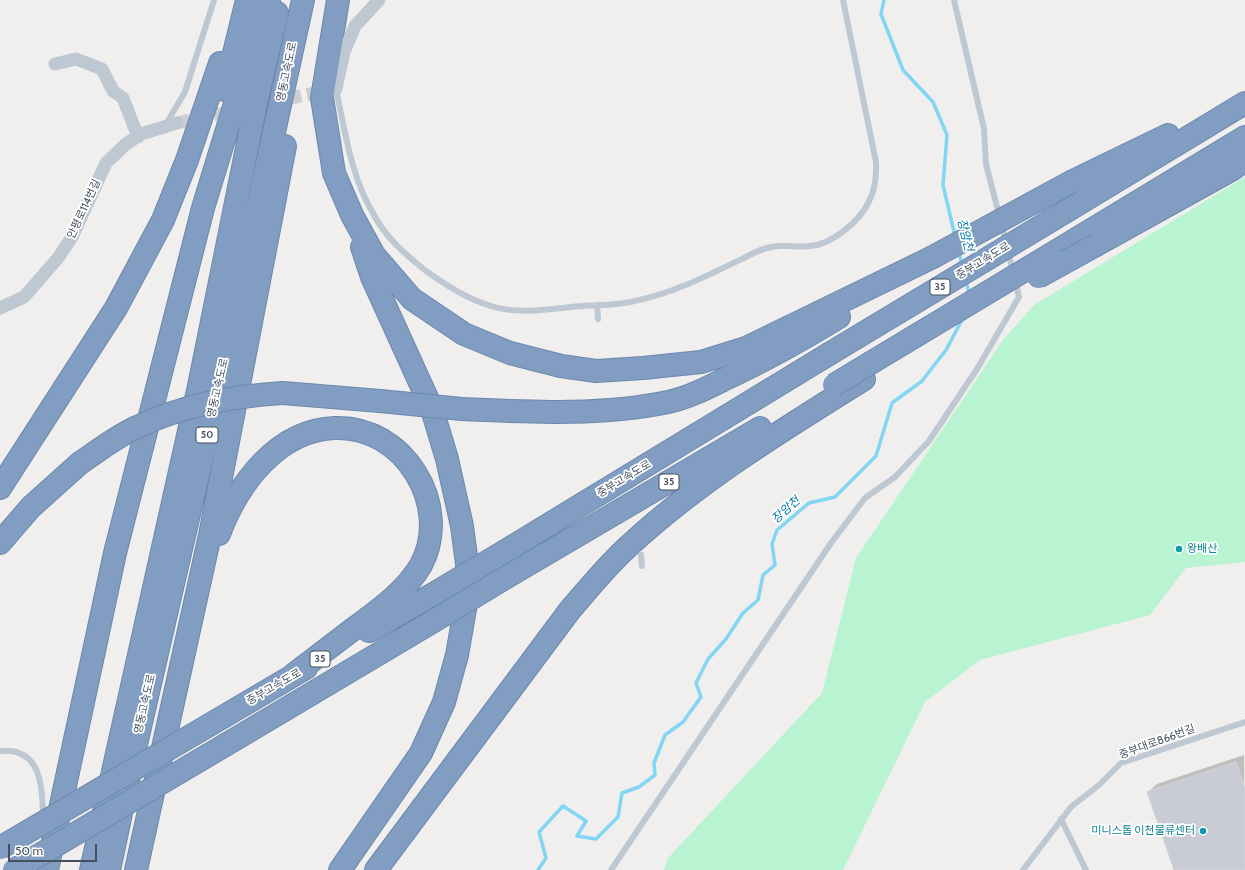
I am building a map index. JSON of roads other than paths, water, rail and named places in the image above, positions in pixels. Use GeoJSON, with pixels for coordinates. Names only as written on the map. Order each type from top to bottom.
{"type":"FeatureCollection","features":[{"type":"Feature","properties":{"kind":"highway"},"geometry":{"type":"LineString","coordinates":[[0,488],[116,308],[162,220],[187,160],[243,0]]}},
{"type":"Feature","properties":{"kind":"highway"},"geometry":{"type":"LineString","coordinates":[[35,870],[74,684],[173,309],[247,0]]}},
{"type":"Feature","properties":{"kind":"highway"},"geometry":{"type":"LineString","coordinates":[[47,870],[119,538],[203,208],[257,32],[269,0]]}},
{"type":"Feature","properties":{"kind":"highway","name":"영동고속도로"},"geometry":{"type":"LineString","coordinates":[[91,870],[199,386],[258,98],[280,0]]}},
{"type":"Feature","properties":{"kind":"highway","name":"영동고속도로"},"geometry":{"type":"LineString","coordinates":[[109,870],[132,758],[216,397],[303,0]]}},
{"type":"Feature","properties":{"kind":"highway"},"geometry":{"type":"LineString","coordinates":[[136,870],[199,585],[279,180],[309,0]]}},
{"type":"Feature","properties":{"kind":"highway"},"geometry":{"type":"LineString","coordinates":[[338,0],[322,98],[334,173],[345,199],[372,277],[432,409],[447,459],[462,526],[468,564],[468,592],[457,655],[444,702],[421,753],[340,870]]}},
{"type":"Feature","properties":{"kind":"highway"},"geometry":{"type":"LineString","coordinates":[[345,199],[374,255],[412,299],[464,334],[510,353],[561,366],[596,371],[701,362],[746,348],[931,258],[1074,180],[1207,116],[1245,95]]}},
{"type":"Feature","properties":{"kind":"highway","name":"중부고속도로"},"geometry":{"type":"LineString","coordinates":[[0,848],[507,550],[1245,103]]}},
{"type":"Feature","properties":{"kind":"highway","name":"35"},"geometry":{"type":"LineString","coordinates":[[14,870],[504,578],[834,385],[1245,137]]}},
{"type":"Feature","properties":{"kind":"highway"},"geometry":{"type":"LineString","coordinates":[[376,870],[570,610],[605,569],[656,522],[753,449],[947,326],[1096,245],[1245,160]]}},
{"type":"Feature","properties":{"kind":"highway"},"geometry":{"type":"LineString","coordinates":[[0,543],[31,507],[80,463],[136,427],[169,413],[247,395],[283,393],[462,409],[551,413],[626,408],[670,402],[710,386],[800,342],[931,258]]}},
{"type":"Feature","properties":{"kind":"highway"},"geometry":{"type":"LineString","coordinates":[[199,585],[227,513],[247,480],[263,463],[293,439],[321,430],[336,428],[352,429],[382,441],[398,453],[412,467],[422,482],[431,511],[432,527],[430,538],[421,565],[403,588],[388,603],[293,675]]}},
{"type":"Feature","properties":{"kind":"street"},"geometry":{"type":"LineString","coordinates":[[336,89],[344,52],[355,26],[379,0]]}},
{"type":"Feature","properties":{"kind":"street"},"geometry":{"type":"LineString","coordinates":[[55,64],[76,59],[102,69],[113,91],[123,98],[138,137]]}},
{"type":"Feature","properties":{"kind":"street","name":"안평로114번길"},"geometry":{"type":"LineString","coordinates":[[0,308],[24,297],[58,258],[72,237],[106,163],[126,144],[138,137],[171,125]]}},
{"type":"Feature","properties":{"kind":"lane"},"geometry":{"type":"LineString","coordinates":[[171,125],[185,92],[214,0]]}},
{"type":"Feature","properties":{"kind":"lane"},"geometry":{"type":"LineString","coordinates":[[336,89],[353,164],[362,192],[374,216],[392,241],[414,261],[439,280],[467,297],[491,307],[517,310],[543,310],[629,302],[664,293],[701,279],[763,249],[773,246],[817,245],[835,237],[856,219],[873,195],[876,176],[876,162],[843,0]]}},
{"type":"Feature","properties":{"kind":"lane"},"geometry":{"type":"LineString","coordinates":[[611,870],[831,543],[865,498],[895,477],[929,441],[977,369],[1019,297],[986,164],[984,129],[954,0]]}},
{"type":"Feature","properties":{"kind":"lane"},"geometry":{"type":"LineString","coordinates":[[597,305],[598,319]]}},
{"type":"Feature","properties":{"kind":"lane"},"geometry":{"type":"LineString","coordinates":[[641,555],[642,566]]}},
{"type":"Feature","properties":{"kind":"lane","name":"중부대로866번길"},"geometry":{"type":"LineString","coordinates":[[1023,870],[1056,829],[1061,819],[1071,807],[1099,785],[1121,763],[1245,722]]}},
{"type":"Feature","properties":{"kind":"lane"},"geometry":{"type":"LineString","coordinates":[[0,751],[17,752],[32,762],[40,774],[43,832]]}},
{"type":"Feature","properties":{"kind":"lane"},"geometry":{"type":"LineString","coordinates":[[1061,819],[1086,870]]}},
{"type":"Feature","properties":{"kind":"waterway","name":"장암천"},"geometry":{"type":"LineString","coordinates":[[884,0],[881,14],[903,70],[933,102],[947,135],[943,185],[955,236]]}},
{"type":"Feature","properties":{"kind":"waterway","name":"장암천"},"geometry":{"type":"LineString","coordinates":[[959,252],[962,265]]}},
{"type":"Feature","properties":{"kind":"waterway","name":"장암천"},"geometry":{"type":"LineString","coordinates":[[966,281],[969,294]]}},
{"type":"Feature","properties":{"kind":"waterway","name":"장암천"},"geometry":{"type":"LineString","coordinates":[[538,870],[546,858],[539,832],[563,806],[586,821],[577,836],[596,839],[618,817],[622,793],[639,787],[655,775],[654,763],[665,735],[683,722],[701,697],[696,683],[708,659],[726,639],[743,613],[758,600],[763,575],[775,565],[772,544],[777,530],[809,503],[835,497],[876,456],[892,403],[922,381],[946,350],[963,318]]}},
{"type":"Feature","properties":{"kind":"tunnel"},"geometry":{"type":"LineString","coordinates":[[177,123],[328,90]]}},
{"type":"Feature","properties":{"kind":"place","name":"왕배산"},"geometry":{"type":"Point","coordinates":[1179,549]}},
{"type":"Feature","properties":{"kind":"place","name":"미니스톱 이천물류센터"},"geometry":{"type":"Point","coordinates":[1203,831]}}]}
